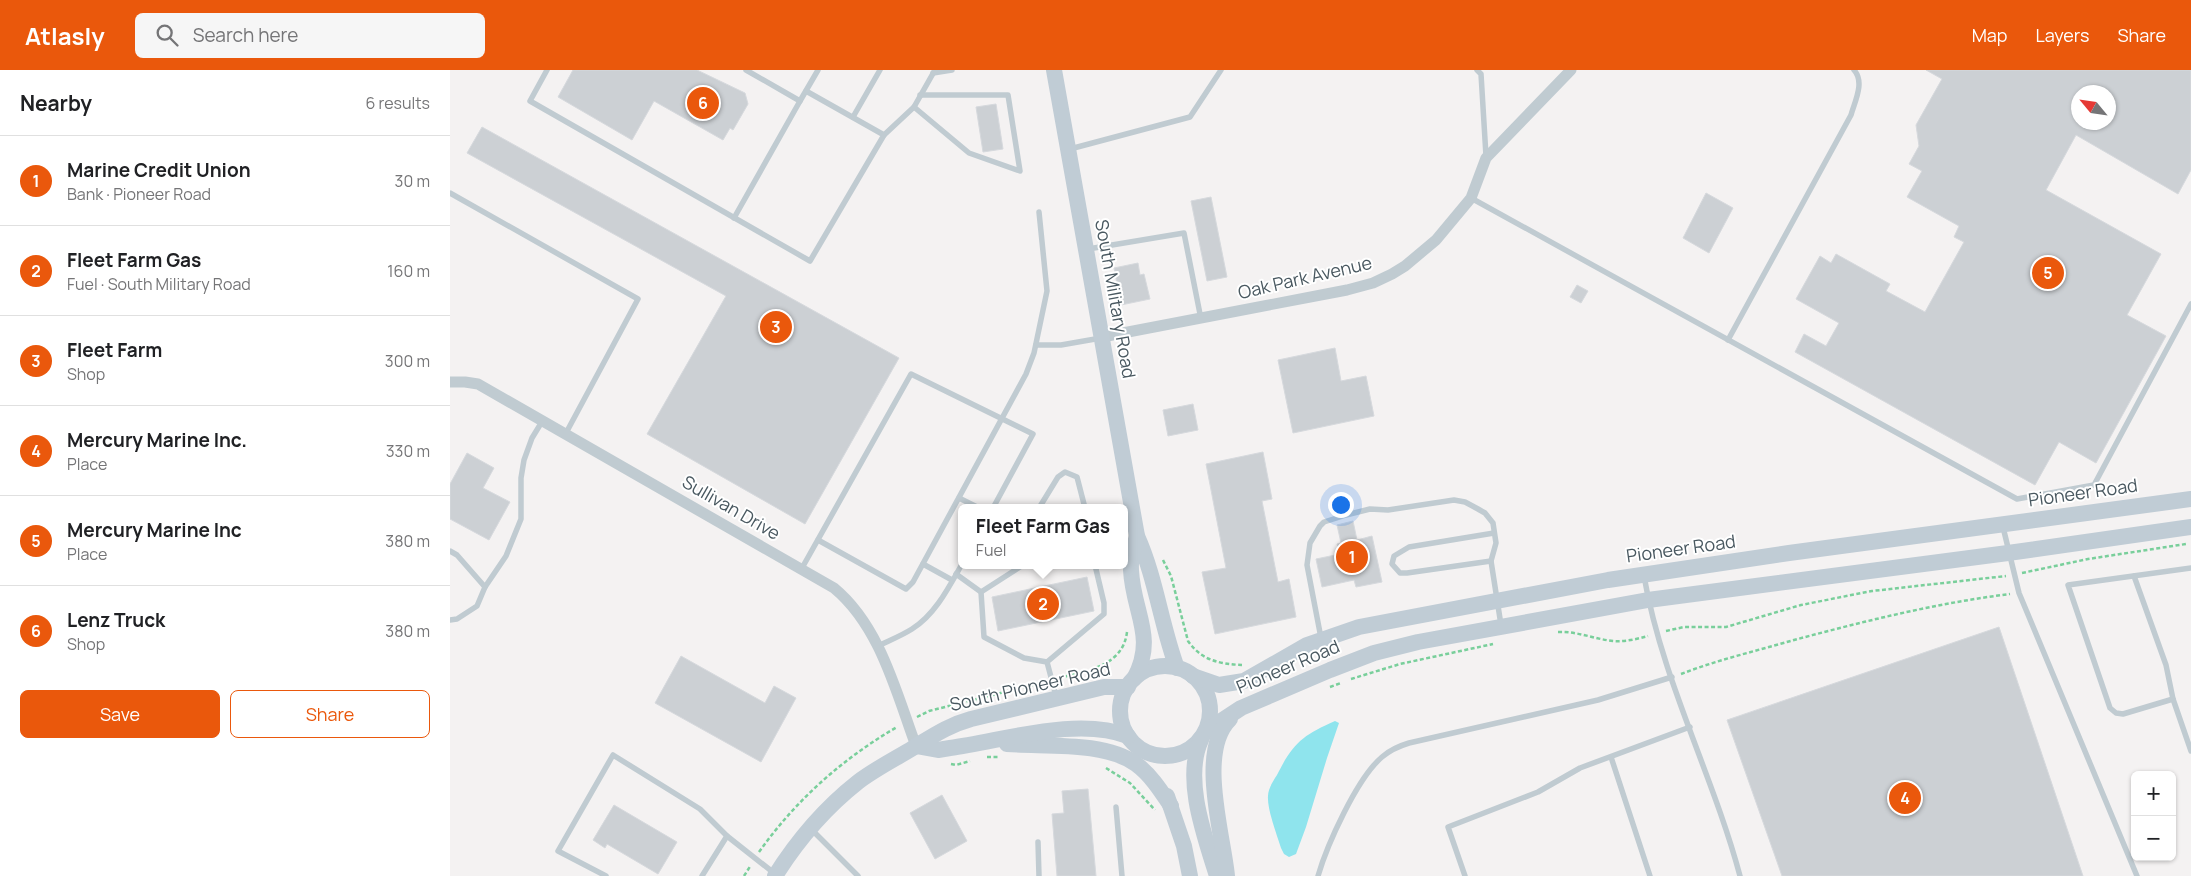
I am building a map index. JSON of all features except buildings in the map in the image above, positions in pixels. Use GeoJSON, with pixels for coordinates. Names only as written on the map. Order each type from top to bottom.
{"type":"FeatureCollection","features":[{"type":"Feature","properties":{"kind":"main road","name":"South Military Road"},"geometry":{"type":"LineString","coordinates":[[1054,70],[1137,536],[1146,556],[1165,632],[1177,668]]}},
{"type":"Feature","properties":{"kind":"main road","name":"Pioneer Road"},"geometry":{"type":"LineString","coordinates":[[1193,676],[1219,685],[1244,681],[1321,638],[1359,627],[1644,574],[2191,499]]}},
{"type":"Feature","properties":{"kind":"main road","name":"Pioneer Road"},"geometry":{"type":"LineString","coordinates":[[1203,735],[1241,708],[1374,653],[1501,626],[1648,600],[2008,553],[2191,526]]}},
{"type":"Feature","properties":{"kind":"main road","name":"South Military Road"},"geometry":{"type":"LineString","coordinates":[[1131,683],[1140,668],[1145,647],[1131,568],[1137,536]]}},
{"type":"Feature","properties":{"kind":"main road"},"geometry":{"type":"LineString","coordinates":[[1190,876],[1171,806],[1157,775],[1122,724],[1122,698],[1131,683],[1154,668],[1166,666],[1177,668],[1193,676],[1203,687],[1209,701],[1210,716],[1194,761],[1196,790],[1217,876]]}},
{"type":"Feature","properties":{"kind":"main road","name":"South Pioneer Road"},"geometry":{"type":"LineString","coordinates":[[776,875],[810,828],[834,802],[859,782],[954,724],[1104,687],[1131,683]]}},
{"type":"Feature","properties":{"kind":"main road"},"geometry":{"type":"LineString","coordinates":[[1227,876],[1215,796],[1214,759],[1217,741],[1222,729],[1241,708]]}},
{"type":"Feature","properties":{"kind":"main road"},"geometry":{"type":"LineString","coordinates":[[983,750],[1030,734],[1093,727],[1106,728],[1133,741],[1150,754],[1164,756],[1178,754],[1191,748],[1203,735]]}},
{"type":"Feature","properties":{"kind":"main road"},"geometry":{"type":"LineString","coordinates":[[916,746],[938,750],[1093,749],[1118,754],[1138,765],[1146,772],[1171,806]]}},
{"type":"Feature","properties":{"kind":"street","name":"Oak Park Avenue"},"geometry":{"type":"LineString","coordinates":[[1102,337],[1347,290],[1382,279],[1401,269],[1423,252],[1445,231],[1471,198],[1486,158],[1572,70]]}},
{"type":"Feature","properties":{"kind":"street","name":"Sullivan Drive"},"geometry":{"type":"LineString","coordinates":[[450,382],[478,384],[802,568],[847,599],[865,624],[885,663],[916,746]]}},
{"type":"Feature","properties":{"kind":"lane"},"geometry":{"type":"LineString","coordinates":[[547,70],[530,101],[810,261],[884,135],[914,107],[934,71],[952,70]]}},
{"type":"Feature","properties":{"kind":"lane"},"geometry":{"type":"LineString","coordinates":[[746,70],[800,101]]}},
{"type":"Feature","properties":{"kind":"lane"},"geometry":{"type":"LineString","coordinates":[[734,218],[818,70]]}},
{"type":"Feature","properties":{"kind":"lane"},"geometry":{"type":"LineString","coordinates":[[853,117],[880,70]]}},
{"type":"Feature","properties":{"kind":"lane"},"geometry":{"type":"LineString","coordinates":[[1068,150],[1190,117],[1221,70]]}},
{"type":"Feature","properties":{"kind":"lane"},"geometry":{"type":"LineString","coordinates":[[1728,340],[1851,115],[1859,88],[1858,74],[1854,70]]}},
{"type":"Feature","properties":{"kind":"lane"},"geometry":{"type":"LineString","coordinates":[[1480,71],[1486,158]]}},
{"type":"Feature","properties":{"kind":"lane"},"geometry":{"type":"LineString","coordinates":[[806,91],[884,135]]}},
{"type":"Feature","properties":{"kind":"lane"},"geometry":{"type":"LineString","coordinates":[[914,107],[969,153],[1020,171],[1008,94],[920,95]]}},
{"type":"Feature","properties":{"kind":"lane"},"geometry":{"type":"LineString","coordinates":[[450,193],[638,299],[566,433]]}},
{"type":"Feature","properties":{"kind":"lane"},"geometry":{"type":"LineString","coordinates":[[1471,198],[2017,499],[2094,485],[2191,304]]}},
{"type":"Feature","properties":{"kind":"lane"},"geometry":{"type":"LineString","coordinates":[[818,540],[906,589],[913,582],[1026,374],[1036,345],[1047,291],[1039,212]]}},
{"type":"Feature","properties":{"kind":"lane"},"geometry":{"type":"LineString","coordinates":[[1086,249],[1184,233],[1201,319]]}},
{"type":"Feature","properties":{"kind":"lane"},"geometry":{"type":"LineString","coordinates":[[1036,345],[1061,345],[1102,337]]}},
{"type":"Feature","properties":{"kind":"lane"},"geometry":{"type":"LineString","coordinates":[[802,568],[912,374],[1033,434],[995,504]]}},
{"type":"Feature","properties":{"kind":"lane"},"geometry":{"type":"LineString","coordinates":[[450,620],[457,619],[477,606],[485,587],[506,556],[521,519],[521,478],[524,460],[532,438],[543,420]]}},
{"type":"Feature","properties":{"kind":"lane"},"geometry":{"type":"LineString","coordinates":[[1042,504],[1058,477],[1065,472],[1077,477],[1084,504]]}},
{"type":"Feature","properties":{"kind":"lane"},"geometry":{"type":"LineString","coordinates":[[959,498],[971,504]]}},
{"type":"Feature","properties":{"kind":"lane"},"geometry":{"type":"LineString","coordinates":[[1321,638],[1307,565],[1310,543],[1324,522],[1370,509],[1388,510],[1454,500],[1465,502],[1491,518],[1496,543],[1491,561],[1501,626]]}},
{"type":"Feature","properties":{"kind":"lane"},"geometry":{"type":"LineString","coordinates":[[2002,524],[2013,575],[2019,593],[2137,876]]}},
{"type":"Feature","properties":{"kind":"lane"},"geometry":{"type":"LineString","coordinates":[[1491,561],[1407,573],[1400,573],[1392,564],[1394,556],[1409,547],[1494,533]]}},
{"type":"Feature","properties":{"kind":"lane"},"geometry":{"type":"LineString","coordinates":[[450,551],[458,555],[485,587]]}},
{"type":"Feature","properties":{"kind":"lane"},"geometry":{"type":"LineString","coordinates":[[923,564],[952,580]]}},
{"type":"Feature","properties":{"kind":"lane"},"geometry":{"type":"LineString","coordinates":[[2173,699],[2119,714],[2110,708],[2068,585],[2191,568]]}},
{"type":"Feature","properties":{"kind":"lane"},"geometry":{"type":"LineString","coordinates":[[876,647],[912,629],[923,621],[932,611],[959,569]]}},
{"type":"Feature","properties":{"kind":"lane"},"geometry":{"type":"LineString","coordinates":[[981,592],[1020,569]]}},
{"type":"Feature","properties":{"kind":"lane"},"geometry":{"type":"LineString","coordinates":[[981,592],[984,637],[1024,658],[1047,662],[1104,614],[1104,603],[1096,569]]}},
{"type":"Feature","properties":{"kind":"lane"},"geometry":{"type":"LineString","coordinates":[[956,574],[981,592]]}},
{"type":"Feature","properties":{"kind":"lane"},"geometry":{"type":"LineString","coordinates":[[1644,574],[1648,600],[1657,633],[1740,876]]}},
{"type":"Feature","properties":{"kind":"lane"},"geometry":{"type":"LineString","coordinates":[[2134,576],[2166,665],[2173,699],[2191,751]]}},
{"type":"Feature","properties":{"kind":"lane"},"geometry":{"type":"LineString","coordinates":[[1047,662],[1057,698]]}},
{"type":"Feature","properties":{"kind":"lane"},"geometry":{"type":"LineString","coordinates":[[1318,876],[1357,788],[1369,770],[1387,752],[1409,743],[1598,700],[1672,678]]}},
{"type":"Feature","properties":{"kind":"lane"},"geometry":{"type":"LineString","coordinates":[[1465,876],[1448,827],[1538,792],[1580,768],[1690,727]]}},
{"type":"Feature","properties":{"kind":"lane"},"geometry":{"type":"LineString","coordinates":[[606,876],[558,851],[613,755],[700,809],[727,836],[776,875]]}},
{"type":"Feature","properties":{"kind":"lane"},"geometry":{"type":"LineString","coordinates":[[1611,757],[1650,876]]}},
{"type":"Feature","properties":{"kind":"lane"},"geometry":{"type":"LineString","coordinates":[[1116,807],[1122,876]]}},
{"type":"Feature","properties":{"kind":"lane"},"geometry":{"type":"LineString","coordinates":[[810,828],[858,876]]}},
{"type":"Feature","properties":{"kind":"lane"},"geometry":{"type":"LineString","coordinates":[[702,876],[727,836]]}},
{"type":"Feature","properties":{"kind":"lane"},"geometry":{"type":"LineString","coordinates":[[1038,842],[1039,876]]}},
{"type":"Feature","properties":{"kind":"path"},"geometry":{"type":"LineString","coordinates":[[1552,633],[1571,632],[1615,641],[1632,640],[1684,627],[1726,627],[1801,605],[1872,591],[2013,575],[2088,559],[2191,543]]}},
{"type":"Feature","properties":{"kind":"path"},"geometry":{"type":"LineString","coordinates":[[1171,576],[1188,641],[1204,657],[1215,663],[1227,665]]}},
{"type":"Feature","properties":{"kind":"path"},"geometry":{"type":"LineString","coordinates":[[1672,678],[1713,662],[1841,627],[1927,608],[2019,593]]}},
{"type":"Feature","properties":{"kind":"path"},"geometry":{"type":"LineString","coordinates":[[1326,689],[1388,668],[1498,644]]}},
{"type":"Feature","properties":{"kind":"path"},"geometry":{"type":"LineString","coordinates":[[983,750],[1008,757]]}},
{"type":"Feature","properties":{"kind":"path"},"geometry":{"type":"LineString","coordinates":[[947,763],[956,765],[972,760]]}},
{"type":"Feature","properties":{"kind":"path"},"geometry":{"type":"LineString","coordinates":[[1104,766],[1130,783],[1155,810],[1177,823]]}},
{"type":"Feature","properties":{"kind":"water"},"geometry":{"type":"Polygon","coordinates":[[[1335,721],[1339,723],[1306,827],[1296,854],[1289,857],[1284,854],[1281,848],[1269,808],[1268,796],[1272,782],[1288,755],[1300,741],[1335,721]]]}},
{"type":"Feature","properties":{"kind":"place","name":"Lenz Truck"},"geometry":{"type":"Point","coordinates":[703,103]}},
{"type":"Feature","properties":{"kind":"place","name":"Mercury Marine Inc"},"geometry":{"type":"Point","coordinates":[2048,273]}},
{"type":"Feature","properties":{"kind":"place","name":"Fleet Farm"},"geometry":{"type":"Point","coordinates":[776,327]}},
{"type":"Feature","properties":{"kind":"place","name":"Marine Credit Union"},"geometry":{"type":"Point","coordinates":[1352,557]}},
{"type":"Feature","properties":{"kind":"place","name":"Fleet Farm Gas"},"geometry":{"type":"Point","coordinates":[1043,604]}},
{"type":"Feature","properties":{"kind":"place","name":"Mercury Marine Inc."},"geometry":{"type":"Point","coordinates":[1905,798]}}]}
